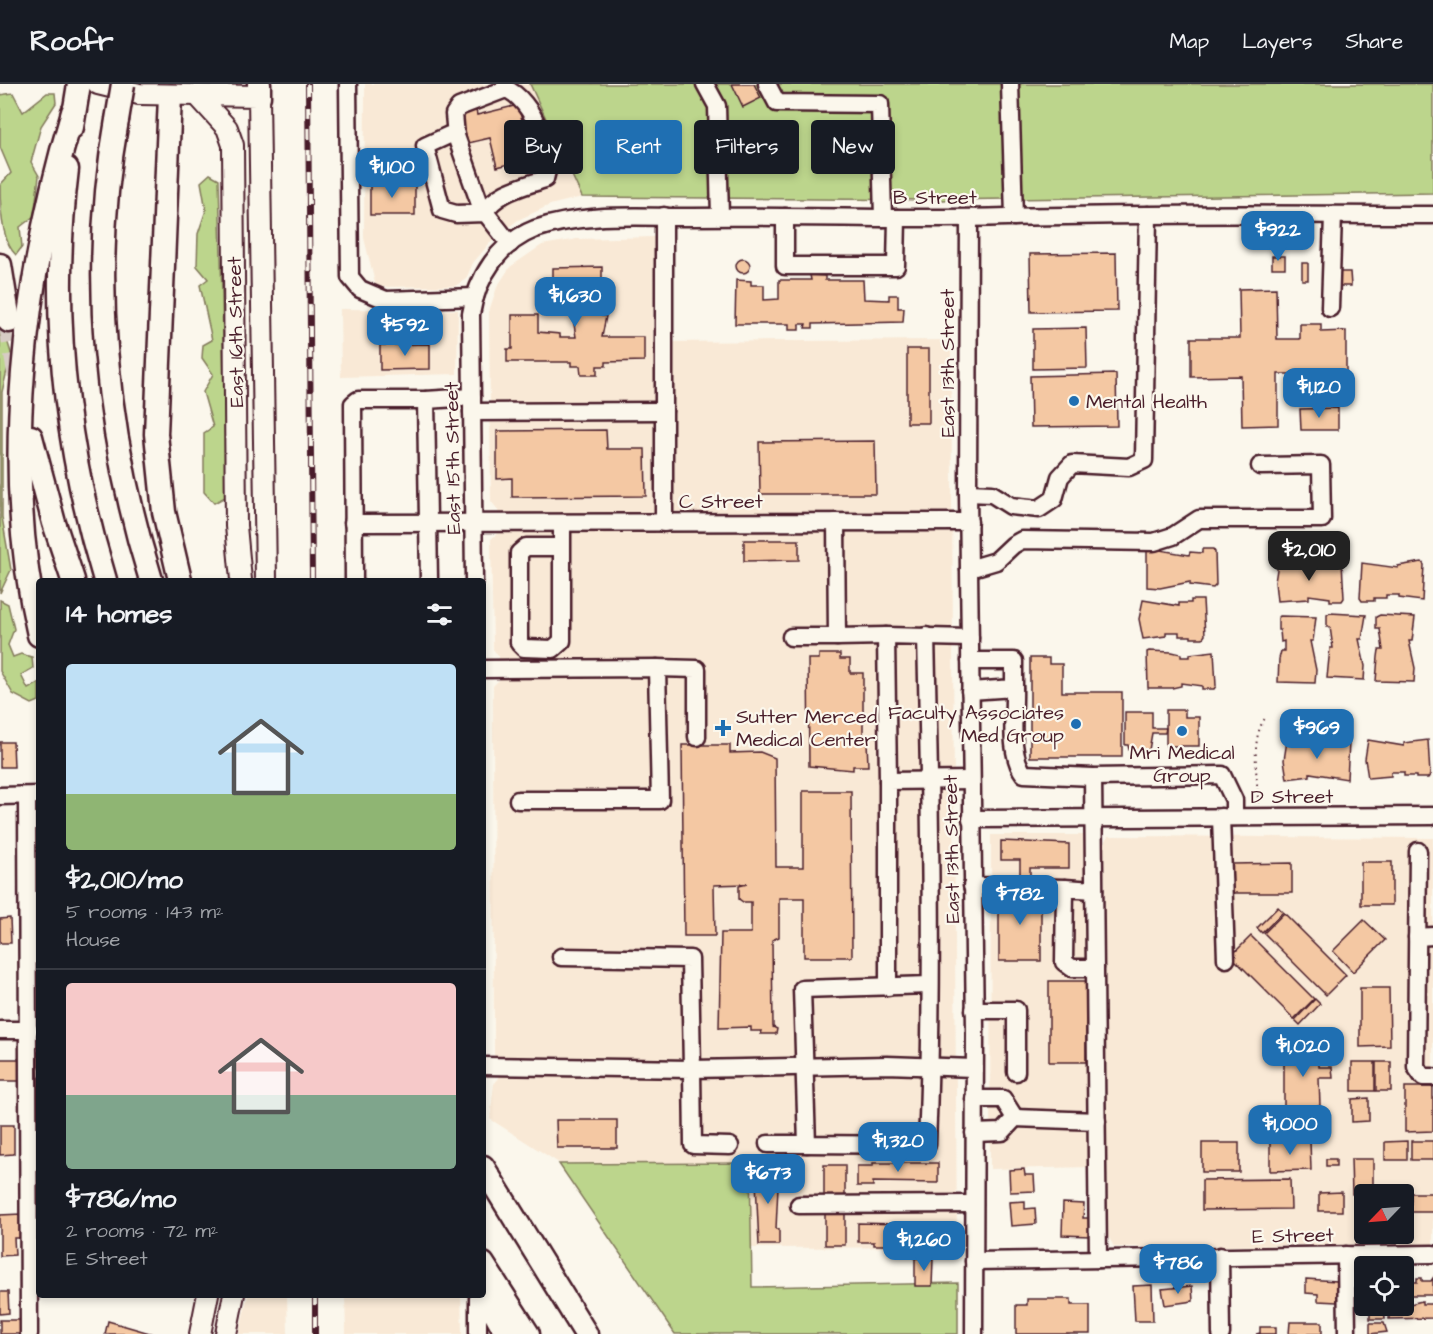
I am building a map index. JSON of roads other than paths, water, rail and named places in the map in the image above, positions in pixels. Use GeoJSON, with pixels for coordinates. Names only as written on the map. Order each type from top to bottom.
{"type":"FeatureCollection","features":[{"type":"Feature","properties":{"kind":"highway"},"geometry":{"type":"LineString","coordinates":[[79,84],[62,208],[58,284],[59,326],[76,467],[104,578]]}},
{"type":"Feature","properties":{"kind":"highway"},"geometry":{"type":"LineString","coordinates":[[123,84],[107,172],[104,242],[105,328],[112,407],[123,475],[136,532],[150,578]]}},
{"type":"Feature","properties":{"kind":"highway"},"geometry":{"type":"LineString","coordinates":[[170,96],[156,434],[164,512],[180,578]]}},
{"type":"Feature","properties":{"kind":"highway"},"geometry":{"type":"LineString","coordinates":[[36,624],[23,575],[18,535],[14,485],[15,435],[30,289],[48,196],[74,112]]}},
{"type":"Feature","properties":{"kind":"highway"},"geometry":{"type":"LineString","coordinates":[[0,265],[9,321]]}},
{"type":"Feature","properties":{"kind":"highway"},"geometry":{"type":"LineString","coordinates":[[31,437],[54,523],[72,578]]}},
{"type":"Feature","properties":{"kind":"highway"},"geometry":{"type":"LineString","coordinates":[[486,1172],[586,1334]]}},
{"type":"Feature","properties":{"kind":"highway"},"geometry":{"type":"LineString","coordinates":[[520,1226],[603,1334]]}},
{"type":"Feature","properties":{"kind":"highway"},"geometry":{"type":"LineString","coordinates":[[486,1269],[528,1334]]}},
{"type":"Feature","properties":{"kind":"highway"},"geometry":{"type":"LineString","coordinates":[[486,1296],[507,1334]]}},
{"type":"Feature","properties":{"kind":"main road"},"geometry":{"type":"LineString","coordinates":[[98,84],[139,94],[170,96],[198,96],[259,90]]}},
{"type":"Feature","properties":{"kind":"main road","name":"East 16th Street"},"geometry":{"type":"LineString","coordinates":[[259,90],[266,578]]}},
{"type":"Feature","properties":{"kind":"main road","name":"East 16th Street"},"geometry":{"type":"LineString","coordinates":[[198,96],[227,128],[233,145],[237,526],[241,578]]}},
{"type":"Feature","properties":{"kind":"main road"},"geometry":{"type":"LineString","coordinates":[[200,1334],[207,1298]]}},
{"type":"Feature","properties":{"kind":"main road"},"geometry":{"type":"LineString","coordinates":[[226,1334],[233,1298]]}},
{"type":"Feature","properties":{"kind":"street"},"geometry":{"type":"LineString","coordinates":[[348,84],[350,277],[360,289],[386,300],[445,296],[474,298]]}},
{"type":"Feature","properties":{"kind":"street"},"geometry":{"type":"LineString","coordinates":[[705,84],[717,106],[720,216]]}},
{"type":"Feature","properties":{"kind":"street"},"geometry":{"type":"LineString","coordinates":[[767,84],[777,103],[880,104],[896,266],[785,266],[785,217]]}},
{"type":"Feature","properties":{"kind":"street"},"geometry":{"type":"LineString","coordinates":[[1010,84],[1014,217]]}},
{"type":"Feature","properties":{"kind":"street"},"geometry":{"type":"LineString","coordinates":[[484,213],[490,202],[501,195],[545,179],[548,170],[542,140],[529,107],[516,93],[506,89],[459,107],[454,114],[456,136],[484,213],[510,244]]}},
{"type":"Feature","properties":{"kind":"street"},"geometry":{"type":"LineString","coordinates":[[456,136],[449,135],[425,146],[442,210],[456,214],[484,213]]}},
{"type":"Feature","properties":{"kind":"street","name":"B Street"},"geometry":{"type":"LineString","coordinates":[[474,298],[484,273],[510,244],[535,230],[558,223],[619,216],[969,219],[1148,215],[1433,214]]}},
{"type":"Feature","properties":{"kind":"street"},"geometry":{"type":"LineString","coordinates":[[968,493],[992,494],[1011,506],[1039,509],[1054,498],[1060,477],[1072,464],[1129,467],[1144,460],[1148,215]]}},
{"type":"Feature","properties":{"kind":"street"},"geometry":{"type":"LineString","coordinates":[[1330,308],[1332,215]]}},
{"type":"Feature","properties":{"kind":"street"},"geometry":{"type":"LineString","coordinates":[[664,216],[664,523]]}},
{"type":"Feature","properties":{"kind":"street","name":"East 13th Street"},"geometry":{"type":"LineString","coordinates":[[969,219],[968,493],[974,1010],[974,1334]]}},
{"type":"Feature","properties":{"kind":"street","name":"East 15th Street"},"geometry":{"type":"LineString","coordinates":[[474,298],[471,314],[474,578]]}},
{"type":"Feature","properties":{"kind":"street"},"geometry":{"type":"LineString","coordinates":[[354,578],[353,404],[358,400],[426,400],[472,404],[664,411]]}},
{"type":"Feature","properties":{"kind":"street"},"geometry":{"type":"LineString","coordinates":[[426,400],[429,578]]}},
{"type":"Feature","properties":{"kind":"street"},"geometry":{"type":"LineString","coordinates":[[969,569],[996,561],[1022,540],[1154,542],[1173,536],[1199,519],[1322,519],[1321,465],[1260,466]]}},
{"type":"Feature","properties":{"kind":"street"},"geometry":{"type":"LineString","coordinates":[[836,522],[837,637]]}},
{"type":"Feature","properties":{"kind":"street","name":"C Street"},"geometry":{"type":"LineString","coordinates":[[353,523],[969,522]]}},
{"type":"Feature","properties":{"kind":"street"},"geometry":{"type":"LineString","coordinates":[[562,523],[562,547],[562,641],[553,649],[524,648],[519,643],[519,553],[526,547],[562,547]]}},
{"type":"Feature","properties":{"kind":"street"},"geometry":{"type":"LineString","coordinates":[[885,636],[888,987]]}},
{"type":"Feature","properties":{"kind":"street"},"geometry":{"type":"LineString","coordinates":[[768,1144],[927,1145],[931,1066],[930,781],[926,636]]}},
{"type":"Feature","properties":{"kind":"street"},"geometry":{"type":"LineString","coordinates":[[791,637],[970,638]]}},
{"type":"Feature","properties":{"kind":"street"},"geometry":{"type":"LineString","coordinates":[[970,661],[1014,661],[1016,753],[1017,764],[1024,774],[1093,777],[1222,776],[1234,800],[1228,817],[1226,959]]}},
{"type":"Feature","properties":{"kind":"street"},"geometry":{"type":"LineString","coordinates":[[518,800],[660,800],[657,668]]}},
{"type":"Feature","properties":{"kind":"street"},"geometry":{"type":"LineString","coordinates":[[486,669],[697,669],[697,737]]}},
{"type":"Feature","properties":{"kind":"street"},"geometry":{"type":"LineString","coordinates":[[970,691],[1014,688]]}},
{"type":"Feature","properties":{"kind":"street"},"geometry":{"type":"LineString","coordinates":[[1093,777],[1098,1259]]}},
{"type":"Feature","properties":{"kind":"street"},"geometry":{"type":"LineString","coordinates":[[888,781],[971,780]]}},
{"type":"Feature","properties":{"kind":"street"},"geometry":{"type":"LineString","coordinates":[[0,796],[33,796],[29,1030],[29,1334]]}},
{"type":"Feature","properties":{"kind":"street","name":"D Street"},"geometry":{"type":"LineString","coordinates":[[971,819],[1433,816]]}},
{"type":"Feature","properties":{"kind":"street"},"geometry":{"type":"LineString","coordinates":[[1418,851],[1425,936],[1416,1067],[1423,1077],[1433,1077]]}},
{"type":"Feature","properties":{"kind":"street"},"geometry":{"type":"LineString","coordinates":[[972,886],[1094,890]]}},
{"type":"Feature","properties":{"kind":"street"},"geometry":{"type":"LineString","coordinates":[[1065,888],[1064,962],[1072,968],[1095,968]]}},
{"type":"Feature","properties":{"kind":"street"},"geometry":{"type":"LineString","coordinates":[[561,957],[690,959],[693,1145],[730,1146]]}},
{"type":"Feature","properties":{"kind":"street"},"geometry":{"type":"LineString","coordinates":[[807,1144],[802,989],[930,985]]}},
{"type":"Feature","properties":{"kind":"street"},"geometry":{"type":"LineString","coordinates":[[974,1010],[1016,1010],[1016,1072]]}},
{"type":"Feature","properties":{"kind":"street"},"geometry":{"type":"LineString","coordinates":[[0,1030],[29,1030]]}},
{"type":"Feature","properties":{"kind":"street"},"geometry":{"type":"LineString","coordinates":[[486,1066],[692,1068],[931,1066],[974,1068]]}},
{"type":"Feature","properties":{"kind":"street"},"geometry":{"type":"LineString","coordinates":[[974,1099],[1003,1099],[1015,1118]]}},
{"type":"Feature","properties":{"kind":"street"},"geometry":{"type":"LineString","coordinates":[[974,1133],[1002,1132],[1015,1118],[1097,1121]]}},
{"type":"Feature","properties":{"kind":"street"},"geometry":{"type":"LineString","coordinates":[[799,1206],[974,1204]]}},
{"type":"Feature","properties":{"kind":"street","name":"E Street"},"geometry":{"type":"LineString","coordinates":[[974,1261],[1433,1254]]}},
{"type":"Feature","properties":{"kind":"street"},"geometry":{"type":"LineString","coordinates":[[1346,1255],[1347,1334]]}},
{"type":"Feature","properties":{"kind":"street"},"geometry":{"type":"LineString","coordinates":[[1220,1257],[1221,1334]]}},
{"type":"Feature","properties":{"kind":"street"},"geometry":{"type":"LineString","coordinates":[[478,1298],[478,1334]]}},
{"type":"Feature","properties":{"kind":"tunnel"},"geometry":{"type":"LineString","coordinates":[[9,321],[19,378]]}},
{"type":"Feature","properties":{"kind":"railway"},"geometry":{"type":"LineString","coordinates":[[308,84],[312,578]]}},
{"type":"Feature","properties":{"kind":"railway"},"geometry":{"type":"LineString","coordinates":[[315,1298],[315,1334]]}},
{"type":"Feature","properties":{"kind":"place","name":"Mental Health"},"geometry":{"type":"Point","coordinates":[1074,401]}},
{"type":"Feature","properties":{"kind":"place","name":"Faculty Associates Med Group"},"geometry":{"type":"Point","coordinates":[1076,724]}},
{"type":"Feature","properties":{"kind":"place","name":"Sutter Merced Medical Center"},"geometry":{"type":"Point","coordinates":[723,728]}},
{"type":"Feature","properties":{"kind":"place","name":"Mri Medical Group"},"geometry":{"type":"Point","coordinates":[1182,731]}}]}
